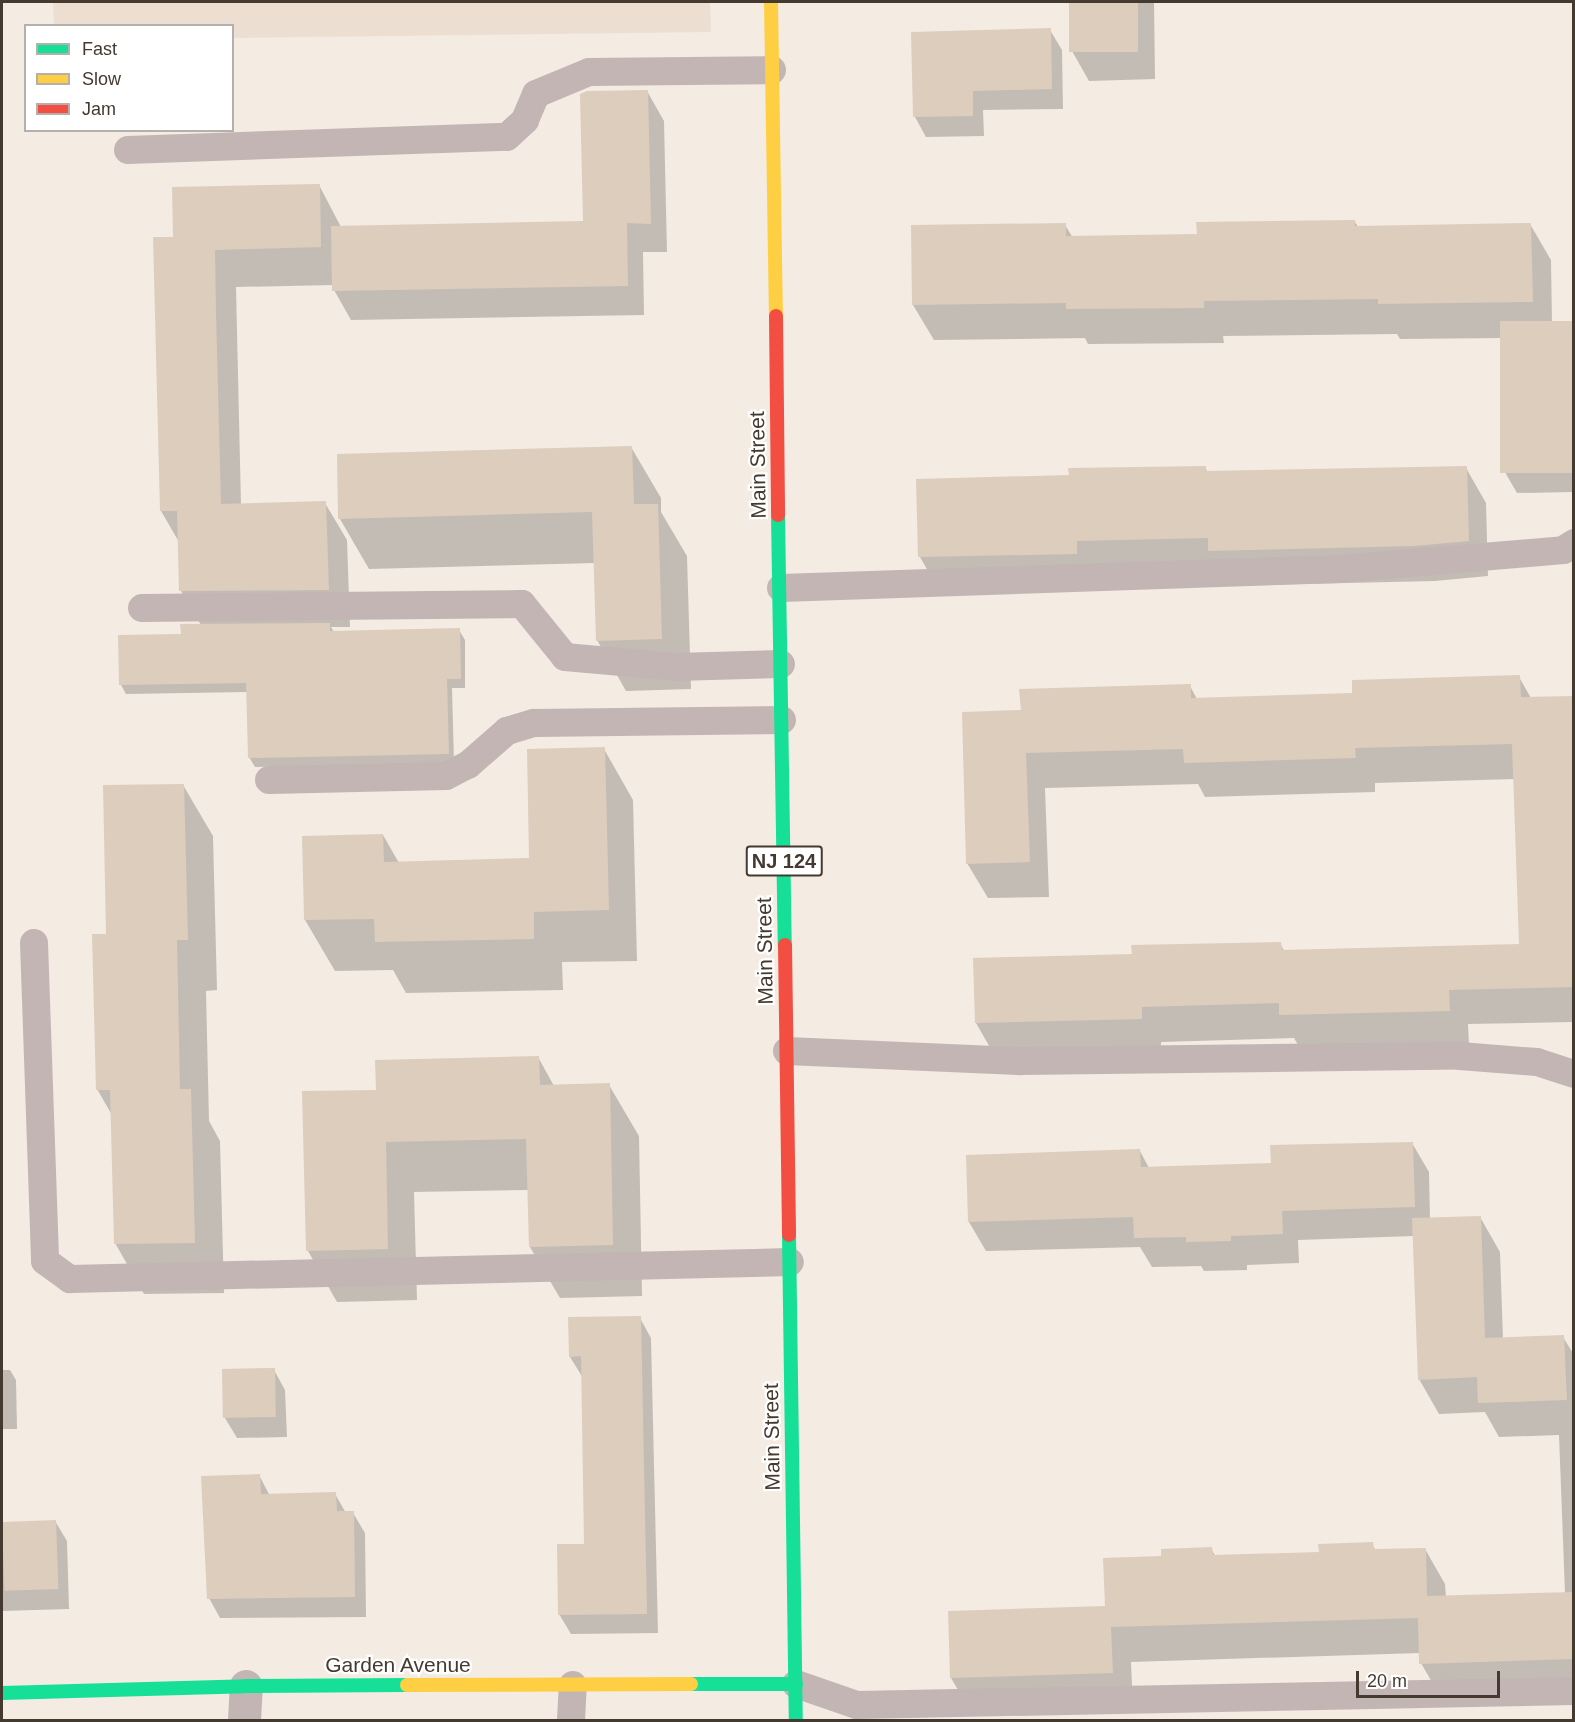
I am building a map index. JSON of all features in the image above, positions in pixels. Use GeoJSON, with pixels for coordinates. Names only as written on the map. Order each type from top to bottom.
{"type":"FeatureCollection","features":[{"type":"Feature","properties":{"kind":"main road","name":"Main Street"},"geometry":{"type":"LineString","coordinates":[[771,2],[796,1720]]}},
{"type":"Feature","properties":{"kind":"main road","name":"Garden Avenue"},"geometry":{"type":"LineString","coordinates":[[2,1693],[246,1686],[796,1684]]}},
{"type":"Feature","properties":{"kind":"street"},"geometry":{"type":"LineString","coordinates":[[244,1720],[246,1686]]}},
{"type":"Feature","properties":{"kind":"lane"},"geometry":{"type":"LineString","coordinates":[[128,150],[507,137],[525,120],[536,94],[589,72],[772,70]]}},
{"type":"Feature","properties":{"kind":"lane"},"geometry":{"type":"LineString","coordinates":[[781,588],[1339,568],[1563,550],[1574,543]]}},
{"type":"Feature","properties":{"kind":"lane"},"geometry":{"type":"LineString","coordinates":[[142,608],[522,604],[565,657],[676,667],[781,664]]}},
{"type":"Feature","properties":{"kind":"lane"},"geometry":{"type":"LineString","coordinates":[[269,780],[446,777],[468,765],[507,731],[534,723],[782,720]]}},
{"type":"Feature","properties":{"kind":"lane"},"geometry":{"type":"LineString","coordinates":[[34,943],[45,1261],[70,1279],[790,1262]]}},
{"type":"Feature","properties":{"kind":"lane"},"geometry":{"type":"LineString","coordinates":[[787,1051],[1020,1061],[1460,1056],[1537,1062],[1574,1074]]}},
{"type":"Feature","properties":{"kind":"lane"},"geometry":{"type":"LineString","coordinates":[[796,1684],[857,1705],[1574,1691]]}},
{"type":"Feature","properties":{"kind":"lane"},"geometry":{"type":"LineString","coordinates":[[571,1720],[573,1685]]}},
{"type":"Feature","properties":{"kind":"shaded area"},"geometry":{"type":"Polygon","coordinates":[[[53,2],[710,2],[711,32],[234,38],[234,24],[54,24],[53,2]]]}},
{"type":"Feature","properties":{"kind":"building"},"geometry":{"type":"Polygon","coordinates":[[[1069,2],[1138,2],[1138,52],[1069,52],[1069,2]]]}},
{"type":"Feature","properties":{"kind":"building"},"geometry":{"type":"Polygon","coordinates":[[[1051,28],[1052,89],[973,91],[973,116],[913,117],[911,32],[1051,28]]]}},
{"type":"Feature","properties":{"kind":"building"},"geometry":{"type":"Polygon","coordinates":[[[648,90],[651,224],[627,223],[628,286],[332,291],[331,226],[583,221],[580,94],[587,91],[648,90]]]}},
{"type":"Feature","properties":{"kind":"building"},"geometry":{"type":"Polygon","coordinates":[[[320,184],[321,247],[215,250],[216,314],[221,504],[326,501],[329,590],[179,591],[177,511],[160,511],[153,237],[173,237],[172,187],[320,184]]]}},
{"type":"Feature","properties":{"kind":"building"},"geometry":{"type":"Polygon","coordinates":[[[1355,220],[1355,226],[1531,223],[1533,302],[1378,304],[1378,299],[1204,301],[1204,308],[1066,309],[1066,303],[912,305],[911,225],[1066,223],[1066,236],[1197,234],[1196,222],[1355,220]]]}},
{"type":"Feature","properties":{"kind":"building"},"geometry":{"type":"Polygon","coordinates":[[[1500,321],[1574,321],[1574,473],[1500,473],[1500,321]]]}},
{"type":"Feature","properties":{"kind":"building"},"geometry":{"type":"Polygon","coordinates":[[[632,446],[634,504],[658,504],[662,639],[596,641],[592,512],[338,519],[337,454],[632,446]]]}},
{"type":"Feature","properties":{"kind":"building"},"geometry":{"type":"Polygon","coordinates":[[[1206,466],[1206,471],[1467,466],[1469,541],[1414,546],[1208,551],[1208,538],[1077,541],[1077,554],[918,557],[916,479],[1069,475],[1068,468],[1206,466]]]}},
{"type":"Feature","properties":{"kind":"building"},"geometry":{"type":"Polygon","coordinates":[[[330,623],[330,631],[460,628],[461,679],[447,679],[449,754],[248,758],[246,683],[119,685],[118,635],[181,634],[180,624],[330,623]]]}},
{"type":"Feature","properties":{"kind":"building"},"geometry":{"type":"Polygon","coordinates":[[[1520,675],[1521,697],[1574,696],[1574,987],[1449,990],[1450,1011],[1279,1015],[1279,1003],[1142,1007],[1142,1019],[975,1023],[973,958],[1132,954],[1131,945],[1281,942],[1282,950],[1519,944],[1512,744],[1355,748],[1356,758],[1184,763],[1183,749],[1026,753],[1030,862],[966,864],[962,712],[1021,710],[1019,689],[1191,684],[1191,698],[1352,693],[1352,680],[1520,675]]]}},
{"type":"Feature","properties":{"kind":"building"},"geometry":{"type":"Polygon","coordinates":[[[605,747],[609,910],[534,912],[534,939],[375,942],[374,919],[304,920],[302,836],[383,834],[384,862],[529,858],[527,749],[605,747]]]}},
{"type":"Feature","properties":{"kind":"building"},"geometry":{"type":"Polygon","coordinates":[[[184,784],[188,940],[177,940],[180,1089],[191,1089],[195,1243],[114,1244],[110,1090],[96,1090],[92,934],[106,934],[103,785],[184,784]]]}},
{"type":"Feature","properties":{"kind":"building"},"geometry":{"type":"Polygon","coordinates":[[[539,1056],[540,1085],[610,1083],[613,1245],[529,1247],[526,1139],[386,1142],[388,1249],[306,1251],[302,1091],[376,1090],[375,1060],[539,1056]]]}},
{"type":"Feature","properties":{"kind":"building"},"geometry":{"type":"Polygon","coordinates":[[[1413,1142],[1415,1207],[1282,1211],[1283,1234],[1231,1236],[1231,1241],[1186,1242],[1186,1237],[1134,1238],[1133,1217],[968,1222],[966,1155],[1140,1149],[1141,1167],[1271,1163],[1270,1145],[1413,1142]]]}},
{"type":"Feature","properties":{"kind":"building"},"geometry":{"type":"Polygon","coordinates":[[[1481,1216],[1485,1338],[1564,1335],[1567,1400],[1478,1403],[1477,1377],[1418,1380],[1412,1218],[1481,1216]]]}},
{"type":"Feature","properties":{"kind":"building"},"geometry":{"type":"Polygon","coordinates":[[[641,1316],[647,1614],[558,1615],[557,1544],[584,1544],[581,1356],[569,1357],[568,1317],[641,1316]]]}},
{"type":"Feature","properties":{"kind":"building"},"geometry":{"type":"Polygon","coordinates":[[[275,1368],[276,1417],[223,1418],[222,1369],[275,1368]]]}},
{"type":"Feature","properties":{"kind":"building"},"geometry":{"type":"Polygon","coordinates":[[[260,1474],[261,1494],[336,1492],[337,1511],[354,1511],[355,1597],[207,1599],[201,1476],[260,1474]]]}},
{"type":"Feature","properties":{"kind":"building"},"geometry":{"type":"Polygon","coordinates":[[[56,1520],[58,1589],[4,1591],[2,1522],[56,1520]]]}},
{"type":"Feature","properties":{"kind":"building"},"geometry":{"type":"Polygon","coordinates":[[[1373,1542],[1374,1549],[1426,1548],[1427,1596],[1574,1592],[1574,1659],[1419,1664],[1418,1618],[1111,1627],[1113,1673],[950,1678],[948,1611],[1105,1606],[1103,1558],[1161,1556],[1161,1549],[1212,1547],[1213,1555],[1319,1552],[1318,1544],[1373,1542]]]}},
{"type":"Feature","properties":{"kind":"traffic: fast"},"geometry":{"type":"LineString","coordinates":[[778,515],[785,945]]}},
{"type":"Feature","properties":{"kind":"traffic: fast"},"geometry":{"type":"LineString","coordinates":[[789,1235],[796,1720]]}},
{"type":"Feature","properties":{"kind":"traffic: fast"},"geometry":{"type":"LineString","coordinates":[[691,1684],[796,1684]]}},
{"type":"Feature","properties":{"kind":"traffic: fast"},"geometry":{"type":"LineString","coordinates":[[2,1693],[246,1686],[407,1685]]}},
{"type":"Feature","properties":{"kind":"traffic: slow"},"geometry":{"type":"LineString","coordinates":[[771,2],[776,316]]}},
{"type":"Feature","properties":{"kind":"traffic: slow"},"geometry":{"type":"LineString","coordinates":[[407,1685],[691,1684]]}},
{"type":"Feature","properties":{"kind":"traffic: jam"},"geometry":{"type":"LineString","coordinates":[[776,316],[778,515]]}},
{"type":"Feature","properties":{"kind":"traffic: jam"},"geometry":{"type":"LineString","coordinates":[[785,945],[789,1235]]}}]}
